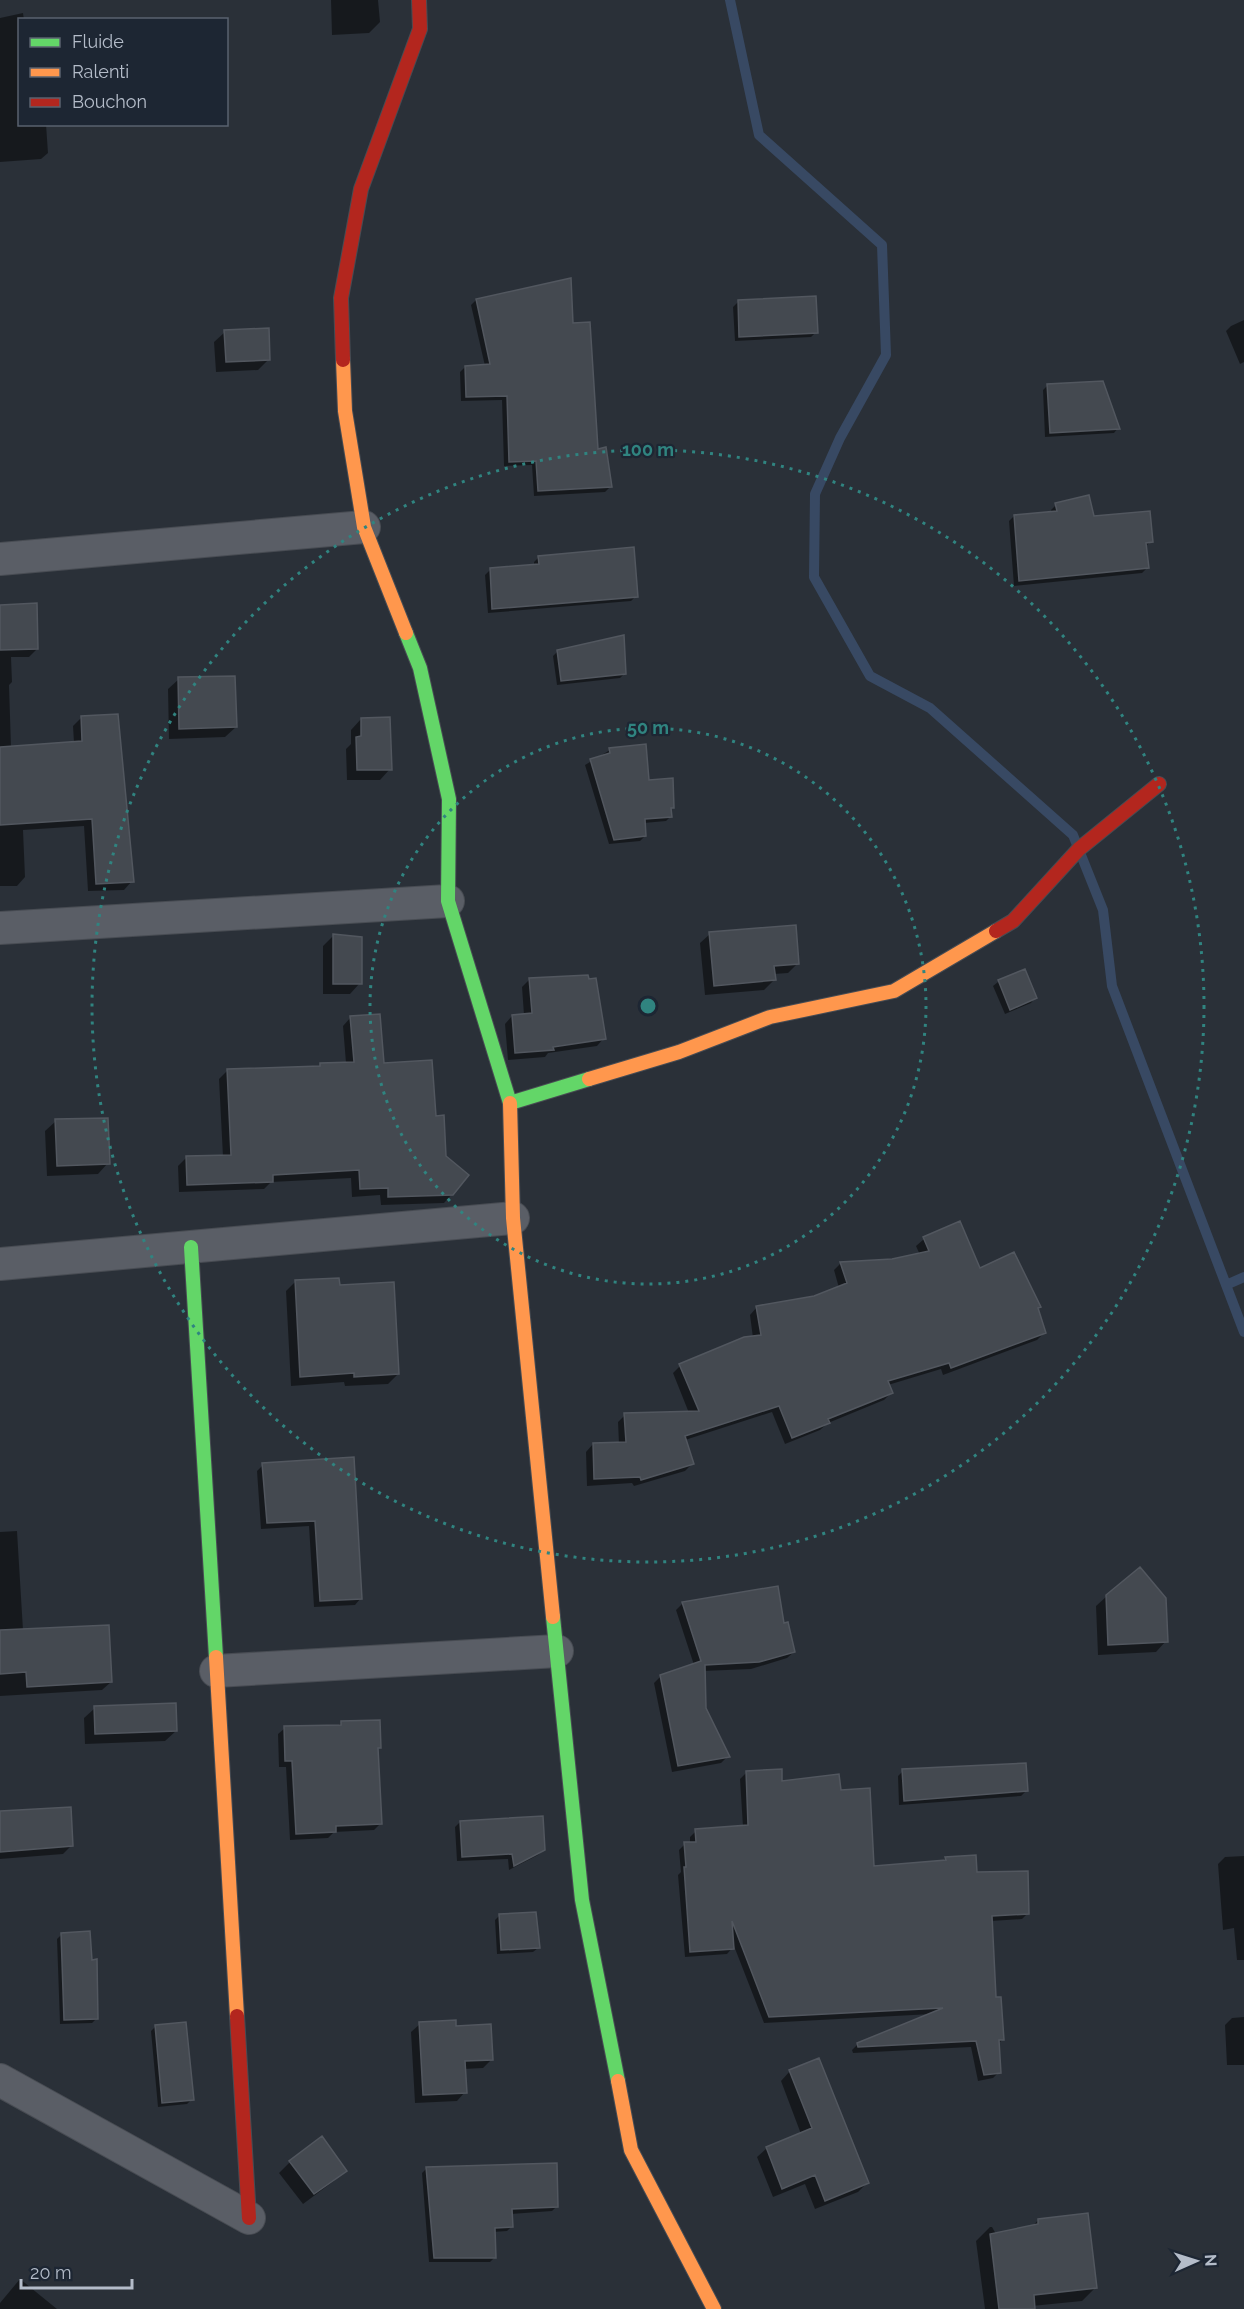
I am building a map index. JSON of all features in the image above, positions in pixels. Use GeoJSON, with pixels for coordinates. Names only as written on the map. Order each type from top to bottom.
{"type":"FeatureCollection","features":[{"type":"Feature","properties":{"kind":"street"},"geometry":{"type":"LineString","coordinates":[[419,0],[420,29],[361,189],[341,298],[345,411],[364,527],[420,668],[449,799],[448,901],[510,1103],[513,1218],[582,1900],[631,2150],[714,2309]]}},
{"type":"Feature","properties":{"kind":"street"},"geometry":{"type":"LineString","coordinates":[[0,559],[364,527]]}},
{"type":"Feature","properties":{"kind":"street"},"geometry":{"type":"LineString","coordinates":[[510,1103],[679,1052],[770,1017],[894,990],[1013,921],[1079,849],[1159,784]]}},
{"type":"Feature","properties":{"kind":"street"},"geometry":{"type":"LineString","coordinates":[[0,928],[448,901]]}},
{"type":"Feature","properties":{"kind":"street"},"geometry":{"type":"LineString","coordinates":[[0,1264],[513,1218]]}},
{"type":"Feature","properties":{"kind":"street"},"geometry":{"type":"LineString","coordinates":[[191,1247],[249,2218]]}},
{"type":"Feature","properties":{"kind":"street"},"geometry":{"type":"LineString","coordinates":[[216,1671],[557,1651]]}},
{"type":"Feature","properties":{"kind":"street"},"geometry":{"type":"LineString","coordinates":[[0,2080],[249,2218]]}},
{"type":"Feature","properties":{"kind":"building"},"geometry":{"type":"Polygon","coordinates":[[[571,278],[573,323],[590,322],[598,449],[606,447],[612,487],[538,491],[536,461],[509,462],[507,396],[466,397],[465,366],[490,364],[476,299],[571,278]]]}},
{"type":"Feature","properties":{"kind":"building"},"geometry":{"type":"Polygon","coordinates":[[[816,296],[818,333],[739,337],[738,300],[816,296]]]}},
{"type":"Feature","properties":{"kind":"building"},"geometry":{"type":"Polygon","coordinates":[[[269,328],[270,360],[226,362],[224,330],[269,328]]]}},
{"type":"Feature","properties":{"kind":"building"},"geometry":{"type":"Polygon","coordinates":[[[1103,381],[1120,429],[1050,433],[1047,384],[1103,381]]]}},
{"type":"Feature","properties":{"kind":"building"},"geometry":{"type":"Polygon","coordinates":[[[1089,495],[1094,516],[1150,511],[1153,542],[1146,543],[1149,568],[1019,581],[1014,515],[1057,511],[1055,503],[1089,495]]]}},
{"type":"Feature","properties":{"kind":"building"},"geometry":{"type":"Polygon","coordinates":[[[634,547],[638,597],[492,609],[490,568],[539,564],[538,556],[634,547]]]}},
{"type":"Feature","properties":{"kind":"building"},"geometry":{"type":"Polygon","coordinates":[[[37,603],[38,649],[0,650],[0,605],[37,603]]]}},
{"type":"Feature","properties":{"kind":"building"},"geometry":{"type":"Polygon","coordinates":[[[624,635],[626,674],[561,681],[557,650],[624,635]]]}},
{"type":"Feature","properties":{"kind":"building"},"geometry":{"type":"Polygon","coordinates":[[[235,676],[237,727],[179,729],[178,677],[235,676]]]}},
{"type":"Feature","properties":{"kind":"building"},"geometry":{"type":"Polygon","coordinates":[[[118,714],[134,882],[96,884],[92,819],[0,825],[0,747],[82,741],[81,716],[118,714]]]}},
{"type":"Feature","properties":{"kind":"building"},"geometry":{"type":"Polygon","coordinates":[[[390,717],[392,770],[357,770],[356,737],[361,736],[361,718],[390,717]]]}},
{"type":"Feature","properties":{"kind":"building"},"geometry":{"type":"Polygon","coordinates":[[[646,744],[649,780],[673,778],[672,817],[645,819],[646,836],[614,840],[590,759],[610,753],[609,748],[646,744]]]}},
{"type":"Feature","properties":{"kind":"building"},"geometry":{"type":"Polygon","coordinates":[[[796,925],[799,964],[774,966],[776,980],[714,986],[709,932],[796,925]]]}},
{"type":"Feature","properties":{"kind":"building"},"geometry":{"type":"Polygon","coordinates":[[[333,934],[362,937],[362,984],[333,984],[333,934]]]}},
{"type":"Feature","properties":{"kind":"building"},"geometry":{"type":"Polygon","coordinates":[[[1025,969],[1037,998],[1010,1010],[998,980],[1025,969]]]}},
{"type":"Feature","properties":{"kind":"building"},"geometry":{"type":"Polygon","coordinates":[[[588,975],[589,979],[596,978],[606,1039],[553,1047],[554,1050],[515,1053],[512,1015],[532,1013],[529,978],[588,975]]]}},
{"type":"Feature","properties":{"kind":"building"},"geometry":{"type":"Polygon","coordinates":[[[380,1014],[384,1063],[432,1060],[436,1116],[444,1115],[446,1156],[469,1175],[453,1195],[388,1197],[388,1188],[360,1189],[359,1170],[273,1175],[273,1182],[187,1185],[186,1156],[231,1155],[227,1069],[320,1066],[320,1063],[354,1062],[350,1016],[380,1014]]]}},
{"type":"Feature","properties":{"kind":"building"},"geometry":{"type":"Polygon","coordinates":[[[108,1118],[110,1164],[57,1166],[55,1119],[108,1118]]]}},
{"type":"Feature","properties":{"kind":"building"},"geometry":{"type":"Polygon","coordinates":[[[960,1221],[980,1268],[1014,1252],[1041,1307],[1038,1308],[1046,1333],[951,1368],[949,1363],[888,1381],[893,1393],[828,1419],[830,1423],[792,1438],[779,1406],[685,1436],[694,1464],[641,1480],[640,1477],[594,1479],[593,1443],[626,1442],[624,1413],[699,1411],[679,1364],[744,1337],[761,1335],[756,1306],[814,1296],[847,1283],[840,1262],[892,1259],[929,1251],[923,1237],[960,1221]]]}},
{"type":"Feature","properties":{"kind":"building"},"geometry":{"type":"Polygon","coordinates":[[[339,1278],[340,1285],[394,1282],[399,1374],[354,1377],[354,1373],[300,1377],[295,1280],[339,1278]]]}},
{"type":"Feature","properties":{"kind":"building"},"geometry":{"type":"Polygon","coordinates":[[[354,1457],[362,1599],[320,1601],[315,1521],[267,1523],[262,1463],[354,1457]]]}},
{"type":"Feature","properties":{"kind":"building"},"geometry":{"type":"Polygon","coordinates":[[[1140,1567],[1166,1598],[1168,1642],[1108,1645],[1106,1595],[1140,1567]]]}},
{"type":"Feature","properties":{"kind":"building"},"geometry":{"type":"Polygon","coordinates":[[[778,1586],[784,1623],[788,1622],[795,1652],[759,1662],[705,1665],[706,1708],[730,1757],[678,1766],[660,1675],[701,1661],[682,1602],[778,1586]]]}},
{"type":"Feature","properties":{"kind":"building"},"geometry":{"type":"Polygon","coordinates":[[[109,1625],[112,1682],[27,1687],[26,1672],[0,1674],[0,1630],[109,1625]]]}},
{"type":"Feature","properties":{"kind":"building"},"geometry":{"type":"Polygon","coordinates":[[[176,1703],[177,1731],[95,1734],[94,1706],[176,1703]]]}},
{"type":"Feature","properties":{"kind":"building"},"geometry":{"type":"Polygon","coordinates":[[[380,1720],[381,1748],[378,1748],[382,1824],[336,1826],[336,1832],[296,1834],[292,1761],[285,1761],[284,1726],[341,1725],[341,1721],[380,1720]]]}},
{"type":"Feature","properties":{"kind":"building"},"geometry":{"type":"Polygon","coordinates":[[[1026,1763],[1028,1791],[904,1801],[902,1769],[1026,1763]]]}},
{"type":"Feature","properties":{"kind":"building"},"geometry":{"type":"Polygon","coordinates":[[[782,1769],[782,1781],[839,1774],[841,1790],[870,1788],[874,1866],[976,1855],[977,1872],[1028,1871],[1029,1914],[992,1916],[996,1997],[1001,1997],[1004,2040],[999,2040],[1001,2073],[984,2075],[976,2041],[858,2047],[857,2043],[943,2008],[769,2017],[732,1921],[734,1949],[690,1952],[684,1842],[696,1842],[695,1829],[748,1825],[746,1771],[782,1769]]]}},
{"type":"Feature","properties":{"kind":"building"},"geometry":{"type":"Polygon","coordinates":[[[71,1807],[73,1846],[0,1852],[0,1811],[71,1807]]]}},
{"type":"Feature","properties":{"kind":"building"},"geometry":{"type":"Polygon","coordinates":[[[543,1816],[545,1850],[514,1866],[512,1854],[462,1857],[460,1821],[543,1816]]]}},
{"type":"Feature","properties":{"kind":"building"},"geometry":{"type":"Polygon","coordinates":[[[536,1912],[540,1948],[501,1950],[499,1914],[536,1912]]]}},
{"type":"Feature","properties":{"kind":"building"},"geometry":{"type":"Polygon","coordinates":[[[90,1931],[92,1960],[97,1959],[98,2019],[64,2020],[61,1933],[90,1931]]]}},
{"type":"Feature","properties":{"kind":"building"},"geometry":{"type":"Polygon","coordinates":[[[456,2020],[456,2026],[491,2024],[493,2060],[465,2061],[467,2093],[423,2095],[419,2022],[456,2020]]]}},
{"type":"Feature","properties":{"kind":"building"},"geometry":{"type":"Polygon","coordinates":[[[186,2022],[194,2100],[162,2103],[155,2025],[186,2022]]]}},
{"type":"Feature","properties":{"kind":"building"},"geometry":{"type":"Polygon","coordinates":[[[819,2058],[869,2183],[825,2201],[815,2175],[782,2189],[766,2147],[812,2128],[789,2070],[819,2058]]]}},
{"type":"Feature","properties":{"kind":"building"},"geometry":{"type":"Polygon","coordinates":[[[322,2136],[347,2171],[314,2194],[289,2161],[322,2136]]]}},
{"type":"Feature","properties":{"kind":"building"},"geometry":{"type":"Polygon","coordinates":[[[557,2163],[558,2207],[512,2209],[513,2227],[495,2228],[496,2258],[434,2258],[426,2167],[557,2163]]]}},
{"type":"Feature","properties":{"kind":"building"},"geometry":{"type":"Polygon","coordinates":[[[1088,2213],[1097,2288],[1034,2295],[1035,2309],[999,2309],[990,2234],[1038,2224],[1038,2219],[1088,2213]]]}},
{"type":"Feature","properties":{"kind":"waterway"},"geometry":{"type":"LineString","coordinates":[[730,0],[759,135],[882,245],[886,355],[840,438],[815,494],[814,577],[870,676],[930,708],[1073,835],[1103,910],[1112,986],[1244,1332]]}},
{"type":"Feature","properties":{"kind":"waterway"},"geometry":{"type":"LineString","coordinates":[[1226,1285],[1244,1277]]}},
{"type":"Feature","properties":{"kind":"traffic: fast"},"geometry":{"type":"LineString","coordinates":[[406,633],[420,668],[449,799],[448,901],[510,1103],[589,1079]]}},
{"type":"Feature","properties":{"kind":"traffic: fast"},"geometry":{"type":"LineString","coordinates":[[191,1247],[216,1657]]}},
{"type":"Feature","properties":{"kind":"traffic: fast"},"geometry":{"type":"LineString","coordinates":[[553,1617],[582,1900],[618,2081]]}},
{"type":"Feature","properties":{"kind":"traffic: slow"},"geometry":{"type":"LineString","coordinates":[[343,360],[345,411],[364,527],[406,633]]}},
{"type":"Feature","properties":{"kind":"traffic: slow"},"geometry":{"type":"LineString","coordinates":[[589,1079],[679,1052],[770,1017],[894,991],[996,931]]}},
{"type":"Feature","properties":{"kind":"traffic: slow"},"geometry":{"type":"LineString","coordinates":[[510,1103],[513,1218],[553,1617]]}},
{"type":"Feature","properties":{"kind":"traffic: slow"},"geometry":{"type":"LineString","coordinates":[[216,1657],[237,2016]]}},
{"type":"Feature","properties":{"kind":"traffic: slow"},"geometry":{"type":"LineString","coordinates":[[618,2081],[631,2150],[714,2309]]}},
{"type":"Feature","properties":{"kind":"traffic: jam"},"geometry":{"type":"LineString","coordinates":[[343,360],[341,298],[361,189],[420,29],[419,0]]}},
{"type":"Feature","properties":{"kind":"traffic: jam"},"geometry":{"type":"LineString","coordinates":[[996,931],[1013,921],[1079,849],[1159,784]]}},
{"type":"Feature","properties":{"kind":"traffic: jam"},"geometry":{"type":"LineString","coordinates":[[237,2016],[249,2218]]}}]}
